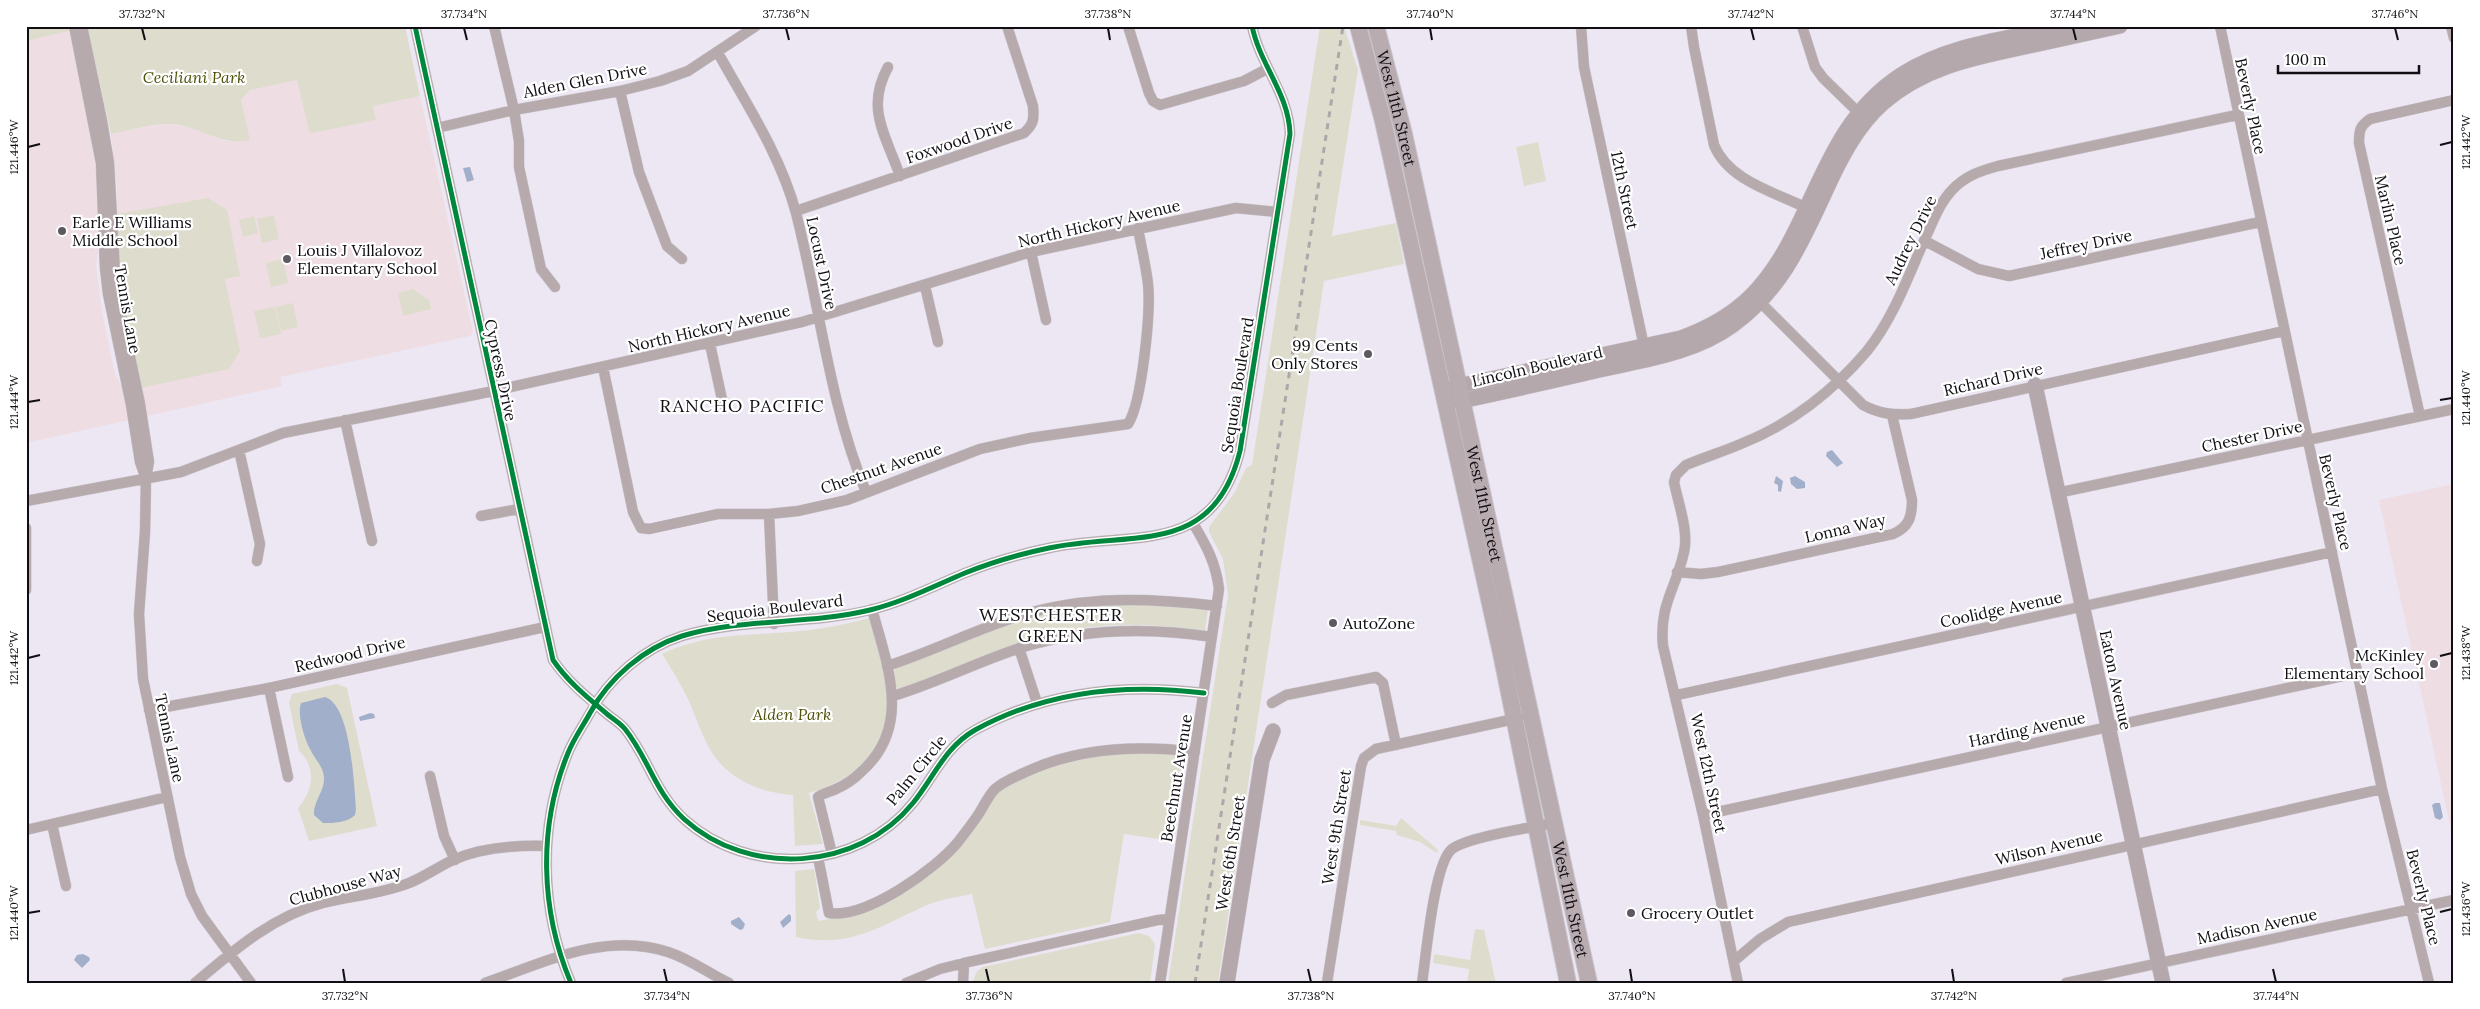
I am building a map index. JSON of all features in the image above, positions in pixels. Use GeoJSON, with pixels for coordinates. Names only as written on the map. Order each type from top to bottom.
{"type":"FeatureCollection","features":[{"type":"Feature","properties":{"kind":"main road","name":"West 11th Street"},"geometry":{"type":"LineString","coordinates":[[1358,26],[1383,121],[1443,394],[1522,717]]}},
{"type":"Feature","properties":{"kind":"main road","name":"West 11th Street"},"geometry":{"type":"LineString","coordinates":[[1376,26],[1402,126],[1460,394],[1522,717],[1545,825],[1589,983]]}},
{"type":"Feature","properties":{"kind":"main road","name":"West 11th Street"},"geometry":{"type":"LineString","coordinates":[[1545,825],[1568,983]]}},
{"type":"Feature","properties":{"kind":"street","name":"Tennis Lane"},"geometry":{"type":"LineString","coordinates":[[74,26],[101,162],[104,268],[108,294],[140,462],[146,477]]}},
{"type":"Feature","properties":{"kind":"street","name":"Tennis Lane"},"geometry":{"type":"LineString","coordinates":[[82,26],[109,163],[116,291],[145,433],[149,462],[146,477],[145,526],[138,614],[139,648],[149,710],[180,857],[192,894],[202,916],[251,983]]}},
{"type":"Feature","properties":{"kind":"street","name":"Cypress Drive"},"geometry":{"type":"LineString","coordinates":[[415,26],[545,627],[554,660],[564,676],[595,703]]}},
{"type":"Feature","properties":{"kind":"street"},"geometry":{"type":"LineString","coordinates":[[494,26],[514,110],[519,141],[519,167],[541,269],[555,287]]}},
{"type":"Feature","properties":{"kind":"street","name":"Alden Glen Drive"},"geometry":{"type":"LineString","coordinates":[[437,128],[514,110],[620,91],[688,71],[718,53],[756,26]]}},
{"type":"Feature","properties":{"kind":"street","name":"Foxwood Drive"},"geometry":{"type":"LineString","coordinates":[[796,211],[1024,133],[1031,127],[1034,118],[1033,106],[1008,26]]}},
{"type":"Feature","properties":{"kind":"street"},"geometry":{"type":"LineString","coordinates":[[1128,26],[1149,93],[1153,101],[1160,105],[1244,81],[1267,69]]}},
{"type":"Feature","properties":{"kind":"street","name":"Sequoia Boulevard"},"geometry":{"type":"LineString","coordinates":[[571,983],[561,957],[547,890],[547,846],[555,792],[568,753],[595,703],[619,674],[638,659],[680,637],[717,628],[830,619],[872,609],[900,601],[994,562],[1023,554],[1076,543],[1160,536],[1192,523],[1222,496],[1234,474],[1240,452],[1290,134],[1290,116],[1286,103],[1267,69],[1252,26]]}},
{"type":"Feature","properties":{"kind":"street","name":"12th Street"},"geometry":{"type":"LineString","coordinates":[[1581,26],[1584,67],[1645,353]]}},
{"type":"Feature","properties":{"kind":"street"},"geometry":{"type":"LineString","coordinates":[[1691,26],[1714,145],[1719,156],[1726,165],[1738,174],[1810,210]]}},
{"type":"Feature","properties":{"kind":"street"},"geometry":{"type":"LineString","coordinates":[[1802,26],[1815,67],[1863,116]]}},
{"type":"Feature","properties":{"kind":"street","name":"Lincoln Boulevard"},"geometry":{"type":"LineString","coordinates":[[1443,394],[1460,394],[1645,353],[1701,330],[1756,299],[1810,210],[1830,156],[1863,116],[1875,95],[1901,75],[1928,60],[1971,46],[2059,30],[2120,26]]}},
{"type":"Feature","properties":{"kind":"street","name":"Beverly Place"},"geometry":{"type":"LineString","coordinates":[[2220,26],[2260,222],[2382,789],[2429,983]]}},
{"type":"Feature","properties":{"kind":"street"},"geometry":{"type":"LineString","coordinates":[[2451,26],[2454,38]]}},
{"type":"Feature","properties":{"kind":"street","name":"Locust Drive"},"geometry":{"type":"LineString","coordinates":[[718,53],[776,160],[796,211],[818,317],[850,454],[866,492]]}},
{"type":"Feature","properties":{"kind":"street"},"geometry":{"type":"LineString","coordinates":[[888,67],[876,94],[877,112],[900,176]]}},
{"type":"Feature","properties":{"kind":"street"},"geometry":{"type":"LineString","coordinates":[[620,91],[639,172],[667,246],[682,259]]}},
{"type":"Feature","properties":{"kind":"street","name":"Marlin Place"},"geometry":{"type":"LineString","coordinates":[[2420,416],[2359,143],[2359,132],[2361,125],[2370,119],[2454,100]]}},
{"type":"Feature","properties":{"kind":"street","name":"Audrey Drive"},"geometry":{"type":"LineString","coordinates":[[1717,452],[1771,430],[1805,408],[1839,381],[1880,332],[1902,292],[1938,210],[1952,190],[1977,172],[2238,115]]}},
{"type":"Feature","properties":{"kind":"street","name":"North Hickory Avenue"},"geometry":{"type":"LineString","coordinates":[[26,501],[146,477],[181,472],[283,433],[493,391],[710,344],[818,317],[925,286],[1031,252],[1236,208],[1278,212]]}},
{"type":"Feature","properties":{"kind":"street","name":"Jeffrey Drive"},"geometry":{"type":"LineString","coordinates":[[1925,241],[1978,268],[2009,276],[2260,222]]}},
{"type":"Feature","properties":{"kind":"street","name":"Chestnut Avenue"},"geometry":{"type":"LineString","coordinates":[[603,367],[633,512],[641,528],[649,529],[718,514],[769,514],[847,500],[980,449],[1030,438],[1128,424],[1132,418],[1138,391],[1148,313],[1148,285],[1138,228]]}},
{"type":"Feature","properties":{"kind":"street"},"geometry":{"type":"LineString","coordinates":[[1031,252],[1046,320]]}},
{"type":"Feature","properties":{"kind":"street"},"geometry":{"type":"LineString","coordinates":[[925,286],[938,342]]}},
{"type":"Feature","properties":{"kind":"street","name":"Richard Drive"},"geometry":{"type":"LineString","coordinates":[[1756,299],[1863,405],[1876,412],[1892,415],[1911,414],[2284,331]]}},
{"type":"Feature","properties":{"kind":"street"},"geometry":{"type":"LineString","coordinates":[[710,344],[723,404]]}},
{"type":"Feature","properties":{"kind":"street","name":"Eaton Avenue"},"geometry":{"type":"LineString","coordinates":[[2035,385],[2162,983]]}},
{"type":"Feature","properties":{"kind":"street","name":"Chester Drive"},"geometry":{"type":"LineString","coordinates":[[2057,493],[2454,409]]}},
{"type":"Feature","properties":{"kind":"street","name":"Lonna Way"},"geometry":{"type":"LineString","coordinates":[[1677,572],[1701,574],[1718,572],[1893,534],[1902,530],[1910,518],[1912,500],[1892,415]]}},
{"type":"Feature","properties":{"kind":"street"},"geometry":{"type":"LineString","coordinates":[[345,420],[372,542]]}},
{"type":"Feature","properties":{"kind":"street"},"geometry":{"type":"LineString","coordinates":[[239,450],[260,544],[258,561]]}},
{"type":"Feature","properties":{"kind":"street","name":"West 12th Street"},"geometry":{"type":"LineString","coordinates":[[1717,452],[1686,465],[1676,474],[1674,482],[1685,540],[1677,572],[1663,611],[1662,629],[1663,646],[1677,695],[1738,983]]}},
{"type":"Feature","properties":{"kind":"street"},"geometry":{"type":"LineString","coordinates":[[482,516],[519,509]]}},
{"type":"Feature","properties":{"kind":"street"},"geometry":{"type":"LineString","coordinates":[[769,514],[774,624]]}},
{"type":"Feature","properties":{"kind":"street","name":"Beechnut Avenue"},"geometry":{"type":"LineString","coordinates":[[1160,983],[1219,589],[1217,571],[1210,552],[1192,523]]}},
{"type":"Feature","properties":{"kind":"street"},"geometry":{"type":"LineString","coordinates":[[26,528],[26,590]]}},
{"type":"Feature","properties":{"kind":"street","name":"Coolidge Avenue"},"geometry":{"type":"LineString","coordinates":[[1677,695],[2332,552]]}},
{"type":"Feature","properties":{"kind":"street"},"geometry":{"type":"LineString","coordinates":[[887,666],[928,652],[1018,616],[1083,602],[1140,598],[1217,606]]}},
{"type":"Feature","properties":{"kind":"street"},"geometry":{"type":"LineString","coordinates":[[832,854],[818,797],[850,782],[872,760],[886,735],[893,696],[872,609]]}},
{"type":"Feature","properties":{"kind":"street","name":"Redwood Drive"},"geometry":{"type":"LineString","coordinates":[[149,710],[269,688],[545,627]]}},
{"type":"Feature","properties":{"kind":"street"},"geometry":{"type":"LineString","coordinates":[[893,696],[935,683],[1019,648],[1069,636],[1128,629],[1176,631],[1212,636]]}},
{"type":"Feature","properties":{"kind":"street"},"geometry":{"type":"LineString","coordinates":[[1019,648],[1037,703]]}},
{"type":"Feature","properties":{"kind":"street","name":"Harding Avenue"},"geometry":{"type":"LineString","coordinates":[[1703,815],[2357,673]]}},
{"type":"Feature","properties":{"kind":"street"},"geometry":{"type":"LineString","coordinates":[[1272,703],[1286,696],[1376,677],[1383,683],[1396,745]]}},
{"type":"Feature","properties":{"kind":"street"},"geometry":{"type":"LineString","coordinates":[[269,688],[288,777]]}},
{"type":"Feature","properties":{"kind":"street","name":"Palm Circle"},"geometry":{"type":"LineString","coordinates":[[595,703],[623,726],[634,741],[655,783],[667,801],[685,819],[708,837],[755,856],[795,859],[832,854],[850,848],[885,829],[913,804],[940,762],[959,742],[974,731],[1037,703],[1076,694],[1123,688],[1165,689],[1204,693]]}},
{"type":"Feature","properties":{"kind":"street","name":"West 9th Street"},"geometry":{"type":"LineString","coordinates":[[1327,983],[1361,766],[1364,758],[1370,752],[1396,745],[1522,717]]}},
{"type":"Feature","properties":{"kind":"street","name":"West 6th Street"},"geometry":{"type":"LineString","coordinates":[[1228,983],[1262,760],[1273,731]]}},
{"type":"Feature","properties":{"kind":"street"},"geometry":{"type":"LineString","coordinates":[[818,857],[829,913],[849,911],[903,888],[932,868],[957,844],[995,789],[1007,781],[1054,761],[1094,751],[1138,747],[1195,752]]}},
{"type":"Feature","properties":{"kind":"street"},"geometry":{"type":"LineString","coordinates":[[430,776],[444,836],[454,860]]}},
{"type":"Feature","properties":{"kind":"street","name":"Wilson Avenue"},"geometry":{"type":"LineString","coordinates":[[1734,961],[1760,939],[1788,922],[2382,789]]}},
{"type":"Feature","properties":{"kind":"street"},"geometry":{"type":"LineString","coordinates":[[26,830],[167,796]]}},
{"type":"Feature","properties":{"kind":"street"},"geometry":{"type":"LineString","coordinates":[[52,824],[66,886]]}},
{"type":"Feature","properties":{"kind":"street"},"geometry":{"type":"LineString","coordinates":[[1422,983],[1438,882],[1446,856],[1460,844],[1545,825]]}},
{"type":"Feature","properties":{"kind":"street","name":"Clubhouse Way"},"geometry":{"type":"LineString","coordinates":[[195,983],[229,954],[278,920],[296,912],[323,903],[398,887],[454,860],[483,850],[509,846],[547,846]]}},
{"type":"Feature","properties":{"kind":"street","name":"Madison Avenue"},"geometry":{"type":"LineString","coordinates":[[2066,983],[2454,900]]}},
{"type":"Feature","properties":{"kind":"street"},"geometry":{"type":"LineString","coordinates":[[906,983],[940,969],[964,963],[1158,920],[1169,920]]}},
{"type":"Feature","properties":{"kind":"street"},"geometry":{"type":"LineString","coordinates":[[485,983],[561,957],[602,946],[633,945],[652,948],[681,957],[729,983]]}},
{"type":"Feature","properties":{"kind":"street"},"geometry":{"type":"LineString","coordinates":[[964,963],[964,983]]}},
{"type":"Feature","properties":{"kind":"shaded area","name":"Earle E Williams Middle School"},"geometry":{"type":"Polygon","coordinates":[[[69,31],[90,129],[96,170],[98,251],[96,265],[101,307],[115,375],[122,387],[129,420],[26,443],[26,41],[69,31]]]}},
{"type":"Feature","properties":{"kind":"shaded area","name":"Louis J Villalovoz Elementary School"},"geometry":{"type":"Polygon","coordinates":[[[298,80],[309,131],[375,120],[373,106],[420,96],[473,332],[470,336],[280,377],[282,386],[147,416],[118,245],[117,188],[111,134],[149,126],[172,124],[201,130],[225,141],[249,140],[241,100],[250,90],[298,80]]]}},
{"type":"Feature","properties":{"kind":"shaded area","name":"McKinley Elementary School"},"geometry":{"type":"Polygon","coordinates":[[[2454,484],[2454,829],[2451,829],[2379,500],[2454,484]]]}},
{"type":"Feature","properties":{"kind":"green space"},"geometry":{"type":"Polygon","coordinates":[[[26,26],[68,26],[69,31],[26,41],[26,26]]]}},
{"type":"Feature","properties":{"kind":"green space","name":"Ceciliani Park"},"geometry":{"type":"Polygon","coordinates":[[[87,26],[405,26],[420,96],[373,106],[376,120],[312,133],[309,131],[297,80],[250,90],[241,100],[250,140],[230,141],[220,139],[192,128],[172,124],[149,126],[111,134],[87,26]]]}},
{"type":"Feature","properties":{"kind":"green space"},"geometry":{"type":"Polygon","coordinates":[[[1320,26],[1344,26],[1358,70],[1332,236],[1396,223],[1404,264],[1324,281],[1218,983],[1168,983],[1228,595],[1223,559],[1209,532],[1209,527],[1235,492],[1246,468],[1252,465],[1320,26]]]}},
{"type":"Feature","properties":{"kind":"green space"},"geometry":{"type":"Polygon","coordinates":[[[1538,142],[1546,181],[1524,186],[1516,147],[1538,142]]]}},
{"type":"Feature","properties":{"kind":"green space"},"geometry":{"type":"Polygon","coordinates":[[[208,198],[227,210],[240,276],[225,279],[240,351],[229,369],[141,388],[120,288],[117,214],[208,198]]]}},
{"type":"Feature","properties":{"kind":"green space"},"geometry":{"type":"Polygon","coordinates":[[[274,215],[279,239],[262,243],[257,219],[274,215]]]}},
{"type":"Feature","properties":{"kind":"green space"},"geometry":{"type":"Polygon","coordinates":[[[254,216],[258,233],[243,237],[239,220],[254,216]]]}},
{"type":"Feature","properties":{"kind":"green space"},"geometry":{"type":"Polygon","coordinates":[[[283,259],[288,283],[271,287],[266,263],[283,259]]]}},
{"type":"Feature","properties":{"kind":"green space"},"geometry":{"type":"Polygon","coordinates":[[[413,289],[429,300],[431,309],[403,316],[398,293],[413,289]]]}},
{"type":"Feature","properties":{"kind":"green space"},"geometry":{"type":"Polygon","coordinates":[[[293,303],[298,327],[281,331],[276,307],[293,303]]]}},
{"type":"Feature","properties":{"kind":"green space"},"geometry":{"type":"Polygon","coordinates":[[[275,307],[281,334],[260,338],[254,311],[275,307]]]}},
{"type":"Feature","properties":{"kind":"green space"},"geometry":{"type":"Polygon","coordinates":[[[1138,603],[1208,609],[1205,631],[1139,625],[1095,626],[1073,629],[1031,640],[899,689],[896,686],[894,671],[896,668],[997,628],[1058,611],[1138,603]]]}},
{"type":"Feature","properties":{"kind":"green space","name":"Alden Park"},"geometry":{"type":"Polygon","coordinates":[[[870,618],[882,661],[888,694],[886,722],[881,737],[864,762],[838,781],[809,793],[823,844],[795,846],[793,795],[780,794],[755,787],[722,766],[707,744],[689,701],[662,654],[694,642],[710,639],[810,630],[870,618]]]}},
{"type":"Feature","properties":{"kind":"green space"},"geometry":{"type":"Polygon","coordinates":[[[337,684],[347,688],[377,826],[309,841],[298,808],[310,787],[311,772],[305,757],[299,751],[289,702],[292,694],[337,684]]]}},
{"type":"Feature","properties":{"kind":"green space"},"geometry":{"type":"Polygon","coordinates":[[[1138,751],[1186,755],[1172,841],[1124,834],[1110,922],[985,949],[972,894],[932,903],[879,928],[849,938],[815,940],[796,937],[795,871],[814,869],[820,908],[816,912],[818,921],[857,912],[894,897],[929,876],[958,849],[992,799],[1007,786],[1038,771],[1070,761],[1138,751]]]}},
{"type":"Feature","properties":{"kind":"green space"},"geometry":{"type":"Polygon","coordinates":[[[1401,818],[1438,850],[1437,853],[1420,842],[1397,835],[1396,831],[1360,825],[1360,820],[1396,826],[1401,818]]]}},
{"type":"Feature","properties":{"kind":"green space"},"geometry":{"type":"Polygon","coordinates":[[[1475,929],[1484,930],[1496,983],[1467,983],[1469,969],[1433,963],[1434,954],[1470,960],[1475,929]]]}},
{"type":"Feature","properties":{"kind":"green space"},"geometry":{"type":"Polygon","coordinates":[[[1139,933],[1149,936],[1155,944],[1150,983],[972,983],[977,971],[983,967],[1139,933]]]}},
{"type":"Feature","properties":{"kind":"water"},"geometry":{"type":"Polygon","coordinates":[[[470,167],[474,180],[467,182],[463,168],[470,167]]]}},
{"type":"Feature","properties":{"kind":"water"},"geometry":{"type":"Polygon","coordinates":[[[1832,450],[1843,463],[1837,467],[1826,456],[1827,452],[1832,450]]]}},
{"type":"Feature","properties":{"kind":"water"},"geometry":{"type":"Polygon","coordinates":[[[1776,476],[1783,481],[1781,492],[1778,491],[1778,485],[1774,483],[1776,476]]]}},
{"type":"Feature","properties":{"kind":"water"},"geometry":{"type":"Polygon","coordinates":[[[1795,476],[1805,482],[1805,488],[1797,489],[1791,484],[1790,478],[1795,476]]]}},
{"type":"Feature","properties":{"kind":"water"},"geometry":{"type":"Polygon","coordinates":[[[325,697],[334,703],[341,714],[350,747],[354,782],[355,815],[348,820],[336,823],[323,823],[314,815],[315,805],[323,787],[324,777],[322,769],[306,739],[300,714],[301,703],[325,697]]]}},
{"type":"Feature","properties":{"kind":"water"},"geometry":{"type":"Polygon","coordinates":[[[370,713],[374,714],[375,718],[360,721],[359,717],[370,713]]]}},
{"type":"Feature","properties":{"kind":"water"},"geometry":{"type":"Polygon","coordinates":[[[2440,803],[2443,817],[2440,820],[2435,818],[2432,805],[2440,803]]]}},
{"type":"Feature","properties":{"kind":"water"},"geometry":{"type":"Polygon","coordinates":[[[789,914],[791,921],[783,928],[780,922],[789,914]]]}},
{"type":"Feature","properties":{"kind":"water"},"geometry":{"type":"Polygon","coordinates":[[[739,917],[745,924],[743,929],[740,930],[731,924],[731,921],[739,917]]]}},
{"type":"Feature","properties":{"kind":"water"},"geometry":{"type":"Polygon","coordinates":[[[83,954],[89,957],[90,960],[82,968],[74,960],[77,955],[83,954]]]}},
{"type":"Feature","properties":{"kind":"waterway"},"geometry":{"type":"LineString","coordinates":[[26,28],[33,26]]}},
{"type":"Feature","properties":{"kind":"railway"},"geometry":{"type":"LineString","coordinates":[[1195,983],[1343,26]]}},
{"type":"Feature","properties":{"kind":"cycle path"},"geometry":{"type":"LineString","coordinates":[[415,26],[553,660],[578,689],[625,729],[658,786],[684,819],[710,838],[739,851],[771,858],[802,859],[834,854],[863,842],[890,826],[913,803],[956,745],[975,730],[1002,717],[1029,706],[1086,693],[1144,689],[1204,693]]}},
{"type":"Feature","properties":{"kind":"cycle path"},"geometry":{"type":"LineString","coordinates":[[571,983],[553,927],[549,897],[547,868],[551,809],[558,781],[573,742],[607,688],[617,676],[641,656],[668,641],[705,630],[728,626],[846,615],[882,607],[985,565],[1049,548],[1165,533],[1189,524],[1210,509],[1227,485],[1240,451],[1290,134],[1285,106],[1261,54],[1252,26]]}},
{"type":"Feature","properties":{"kind":"place","name":"Earle E Williams Middle School"},"geometry":{"type":"Point","coordinates":[62,231]}},
{"type":"Feature","properties":{"kind":"place","name":"Louis J Villalovoz Elementary School"},"geometry":{"type":"Point","coordinates":[287,259]}},
{"type":"Feature","properties":{"kind":"place","name":"99 Cents Only Stores"},"geometry":{"type":"Point","coordinates":[1368,354]}},
{"type":"Feature","properties":{"kind":"place","name":"AutoZone"},"geometry":{"type":"Point","coordinates":[1333,623]}},
{"type":"Feature","properties":{"kind":"place","name":"McKinley Elementary School"},"geometry":{"type":"Point","coordinates":[2434,664]}},
{"type":"Feature","properties":{"kind":"place","name":"Grocery Outlet"},"geometry":{"type":"Point","coordinates":[1631,913]}},
{"type":"Feature","properties":{"kind":"district","name":"RANCHO PACIFIC"},"geometry":{"type":"Point","coordinates":[742,405]}},
{"type":"Feature","properties":{"kind":"district","name":"WESTCHESTER GREEN"},"geometry":{"type":"Point","coordinates":[1051,624]}}]}
